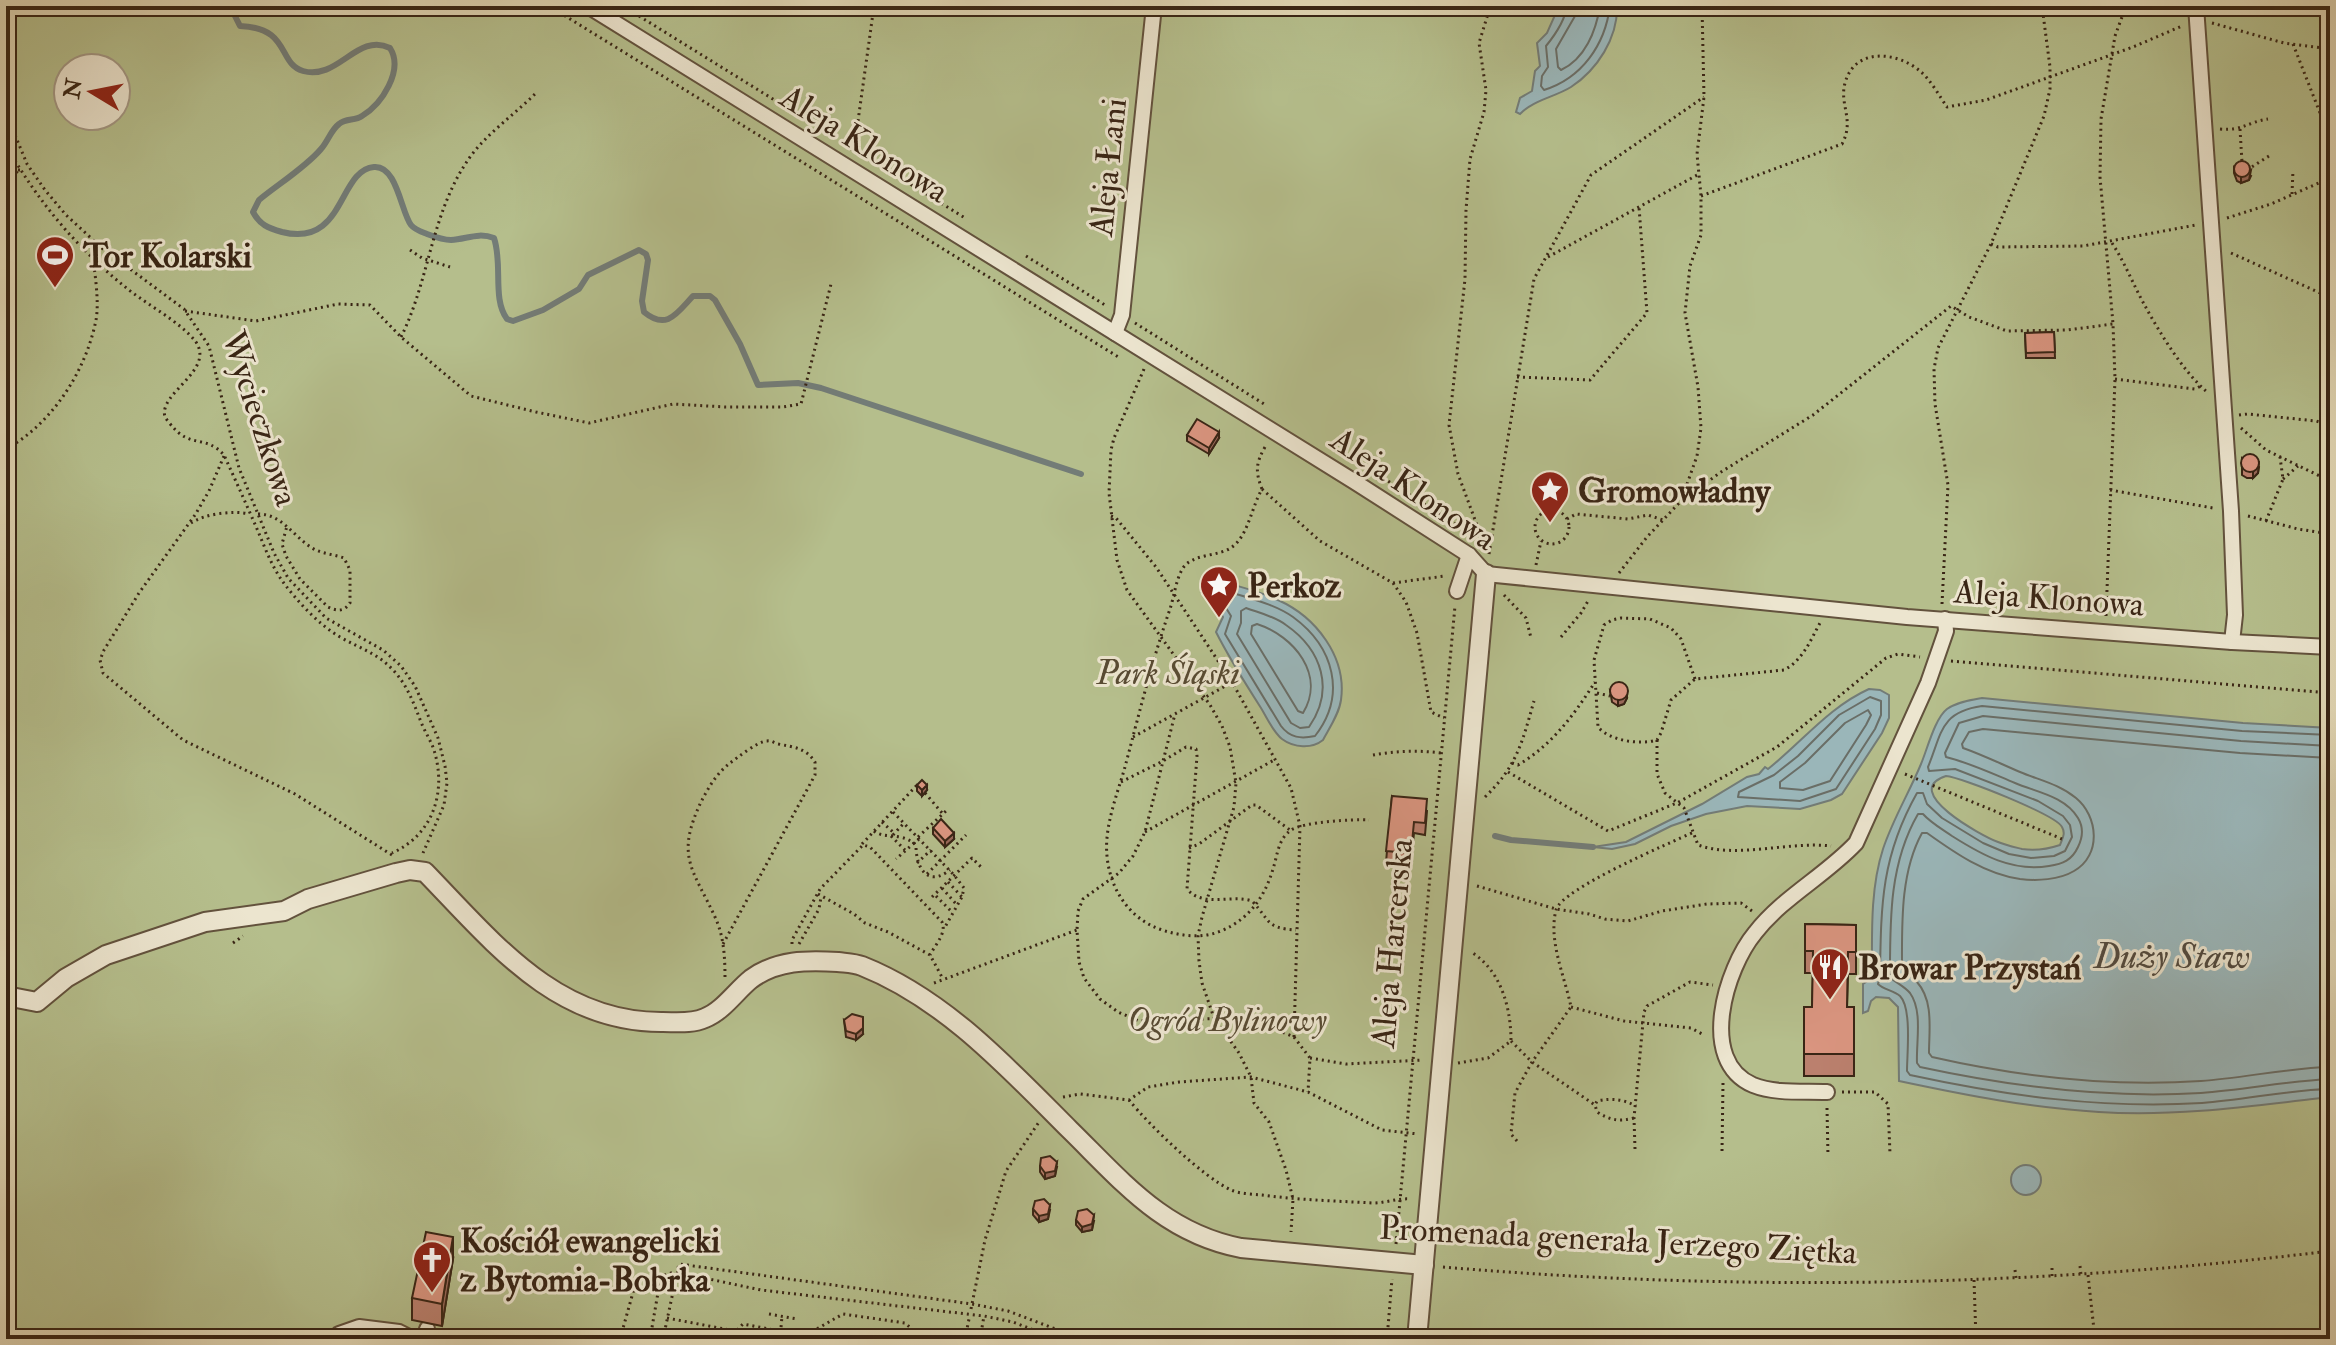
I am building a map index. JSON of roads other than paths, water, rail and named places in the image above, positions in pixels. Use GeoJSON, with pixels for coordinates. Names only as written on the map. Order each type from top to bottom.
{"type":"FeatureCollection","features":[{"type":"Feature","properties":{"kind":"street","name":"Aleja Klonowa"},"geometry":{"type":"LineString","coordinates":[[588,6],[1469,555],[1486,574],[1945,619],[2330,647]]}},
{"type":"Feature","properties":{"kind":"street","name":"Aleja Łani"},"geometry":{"type":"LineString","coordinates":[[1115,333],[1122,315],[1154,6]]}},
{"type":"Feature","properties":{"kind":"street"},"geometry":{"type":"LineString","coordinates":[[2196,6],[2228,411],[2235,615],[2232,642]]}},
{"type":"Feature","properties":{"kind":"street"},"geometry":{"type":"LineString","coordinates":[[1457,591],[1469,555]]}},
{"type":"Feature","properties":{"kind":"street","name":"Aleja Harcerska"},"geometry":{"type":"LineString","coordinates":[[1417,1339],[1486,574]]}},
{"type":"Feature","properties":{"kind":"street"},"geometry":{"type":"LineString","coordinates":[[1827,1092],[1770,1089],[1752,1084],[1739,1075],[1728,1062],[1722,1047],[1721,1016],[1733,971],[1752,936],[1765,921],[1837,863],[1856,843],[1937,660],[1946,631],[1945,619]]}},
{"type":"Feature","properties":{"kind":"street","name":"Promenada generała Jerzego Ziętka"},"geometry":{"type":"LineString","coordinates":[[6,996],[37,1002],[66,978],[106,955],[168,933],[205,922],[284,911],[308,899],[418,871],[543,985],[603,1014],[639,1021],[694,1021],[707,1018],[768,968],[804,961],[858,964],[913,993],[977,1040],[1127,1186],[1167,1220],[1223,1244],[1424,1265]]}},
{"type":"Feature","properties":{"kind":"street"},"geometry":{"type":"LineString","coordinates":[[339,1339],[339,1334],[359,1327],[399,1332],[413,1339]]}},
{"type":"Feature","properties":{"kind":"water"},"geometry":{"type":"Polygon","coordinates":[[[1559,6],[1617,6],[1614,30],[1604,52],[1589,72],[1565,90],[1531,105],[1520,114],[1516,112],[1520,98],[1532,91],[1535,71],[1540,66],[1537,43],[1547,33],[1559,6]]]}},
{"type":"Feature","properties":{"kind":"water","name":"Perkoz"},"geometry":{"type":"Polygon","coordinates":[[[1218,580],[1264,594],[1292,607],[1326,640],[1339,669],[1341,700],[1334,720],[1319,743],[1308,746],[1292,744],[1279,736],[1270,725],[1216,632],[1223,617],[1215,603],[1201,592],[1204,582],[1218,580]]]}},
{"type":"Feature","properties":{"kind":"water"},"geometry":{"type":"Polygon","coordinates":[[[1869,689],[1889,695],[1889,718],[1842,794],[1800,809],[1747,806],[1706,814],[1671,826],[1635,844],[1612,849],[1593,847],[1626,842],[1702,804],[1747,777],[1759,774],[1765,767],[1768,769],[1828,715],[1869,689]]]}},
{"type":"Feature","properties":{"kind":"water","name":"Duży Staw"},"geometry":{"type":"Polygon","coordinates":[[[1982,698],[2243,723],[2330,728],[2330,1097],[2214,1110],[2128,1113],[2023,1104],[1899,1081],[1898,1007],[1889,998],[1876,997],[1868,1011],[1863,1013],[1863,984],[1872,978],[1873,912],[1879,864],[1891,827],[1939,719],[1951,707],[1982,698]],[[1946,776],[1934,783],[1932,792],[1948,812],[1962,822],[1998,842],[2022,849],[2060,845],[2064,832],[2056,821],[2007,797],[1946,776]]]}},
{"type":"Feature","properties":{"kind":"water"},"geometry":{"type":"Polygon","coordinates":[[[2026,1165],[2036,1170],[2041,1180],[2036,1190],[2026,1195],[2016,1190],[2011,1180],[2016,1170],[2026,1165]]]}},
{"type":"Feature","properties":{"kind":"waterway"},"geometry":{"type":"LineString","coordinates":[[230,6],[240,26],[268,33],[281,46],[289,61],[303,71],[327,69],[367,46],[390,48],[394,57],[389,86],[370,111],[339,124],[315,156],[259,200],[253,212],[265,225],[282,232],[303,234],[318,229],[329,219],[362,171],[382,168],[393,181],[407,219],[417,230],[448,240],[478,236],[494,238],[500,302],[507,319],[513,321],[543,310],[579,289],[588,275],[639,250],[646,254],[648,260],[642,301],[644,312],[665,320],[677,314],[693,296],[710,296],[740,344],[758,385],[798,383],[821,388],[1081,474]]}},
{"type":"Feature","properties":{"kind":"waterway"},"geometry":{"type":"LineString","coordinates":[[1495,836],[1593,847]]}},
{"type":"Feature","properties":{"kind":"place","name":"Tor Kolarski"},"geometry":{"type":"Point","coordinates":[55,289]}},
{"type":"Feature","properties":{"kind":"place","name":"Gromowładny"},"geometry":{"type":"Point","coordinates":[1550,524]}},
{"type":"Feature","properties":{"kind":"place","name":"Perkoz"},"geometry":{"type":"Point","coordinates":[1219,619]}},
{"type":"Feature","properties":{"kind":"place","name":"Browar Przystań"},"geometry":{"type":"Point","coordinates":[1830,1001]}},
{"type":"Feature","properties":{"kind":"place","name":"Kościół ewangelicki z Bytomia-Bobrka"},"geometry":{"type":"Point","coordinates":[432,1294]}},
{"type":"Feature","properties":{"kind":"park label","name":"Park Śląski"},"geometry":{"type":"Point","coordinates":[1168,672]}},
{"type":"Feature","properties":{"kind":"park label","name":"Ogród Bylinowy"},"geometry":{"type":"Point","coordinates":[1227,1019]}}]}
